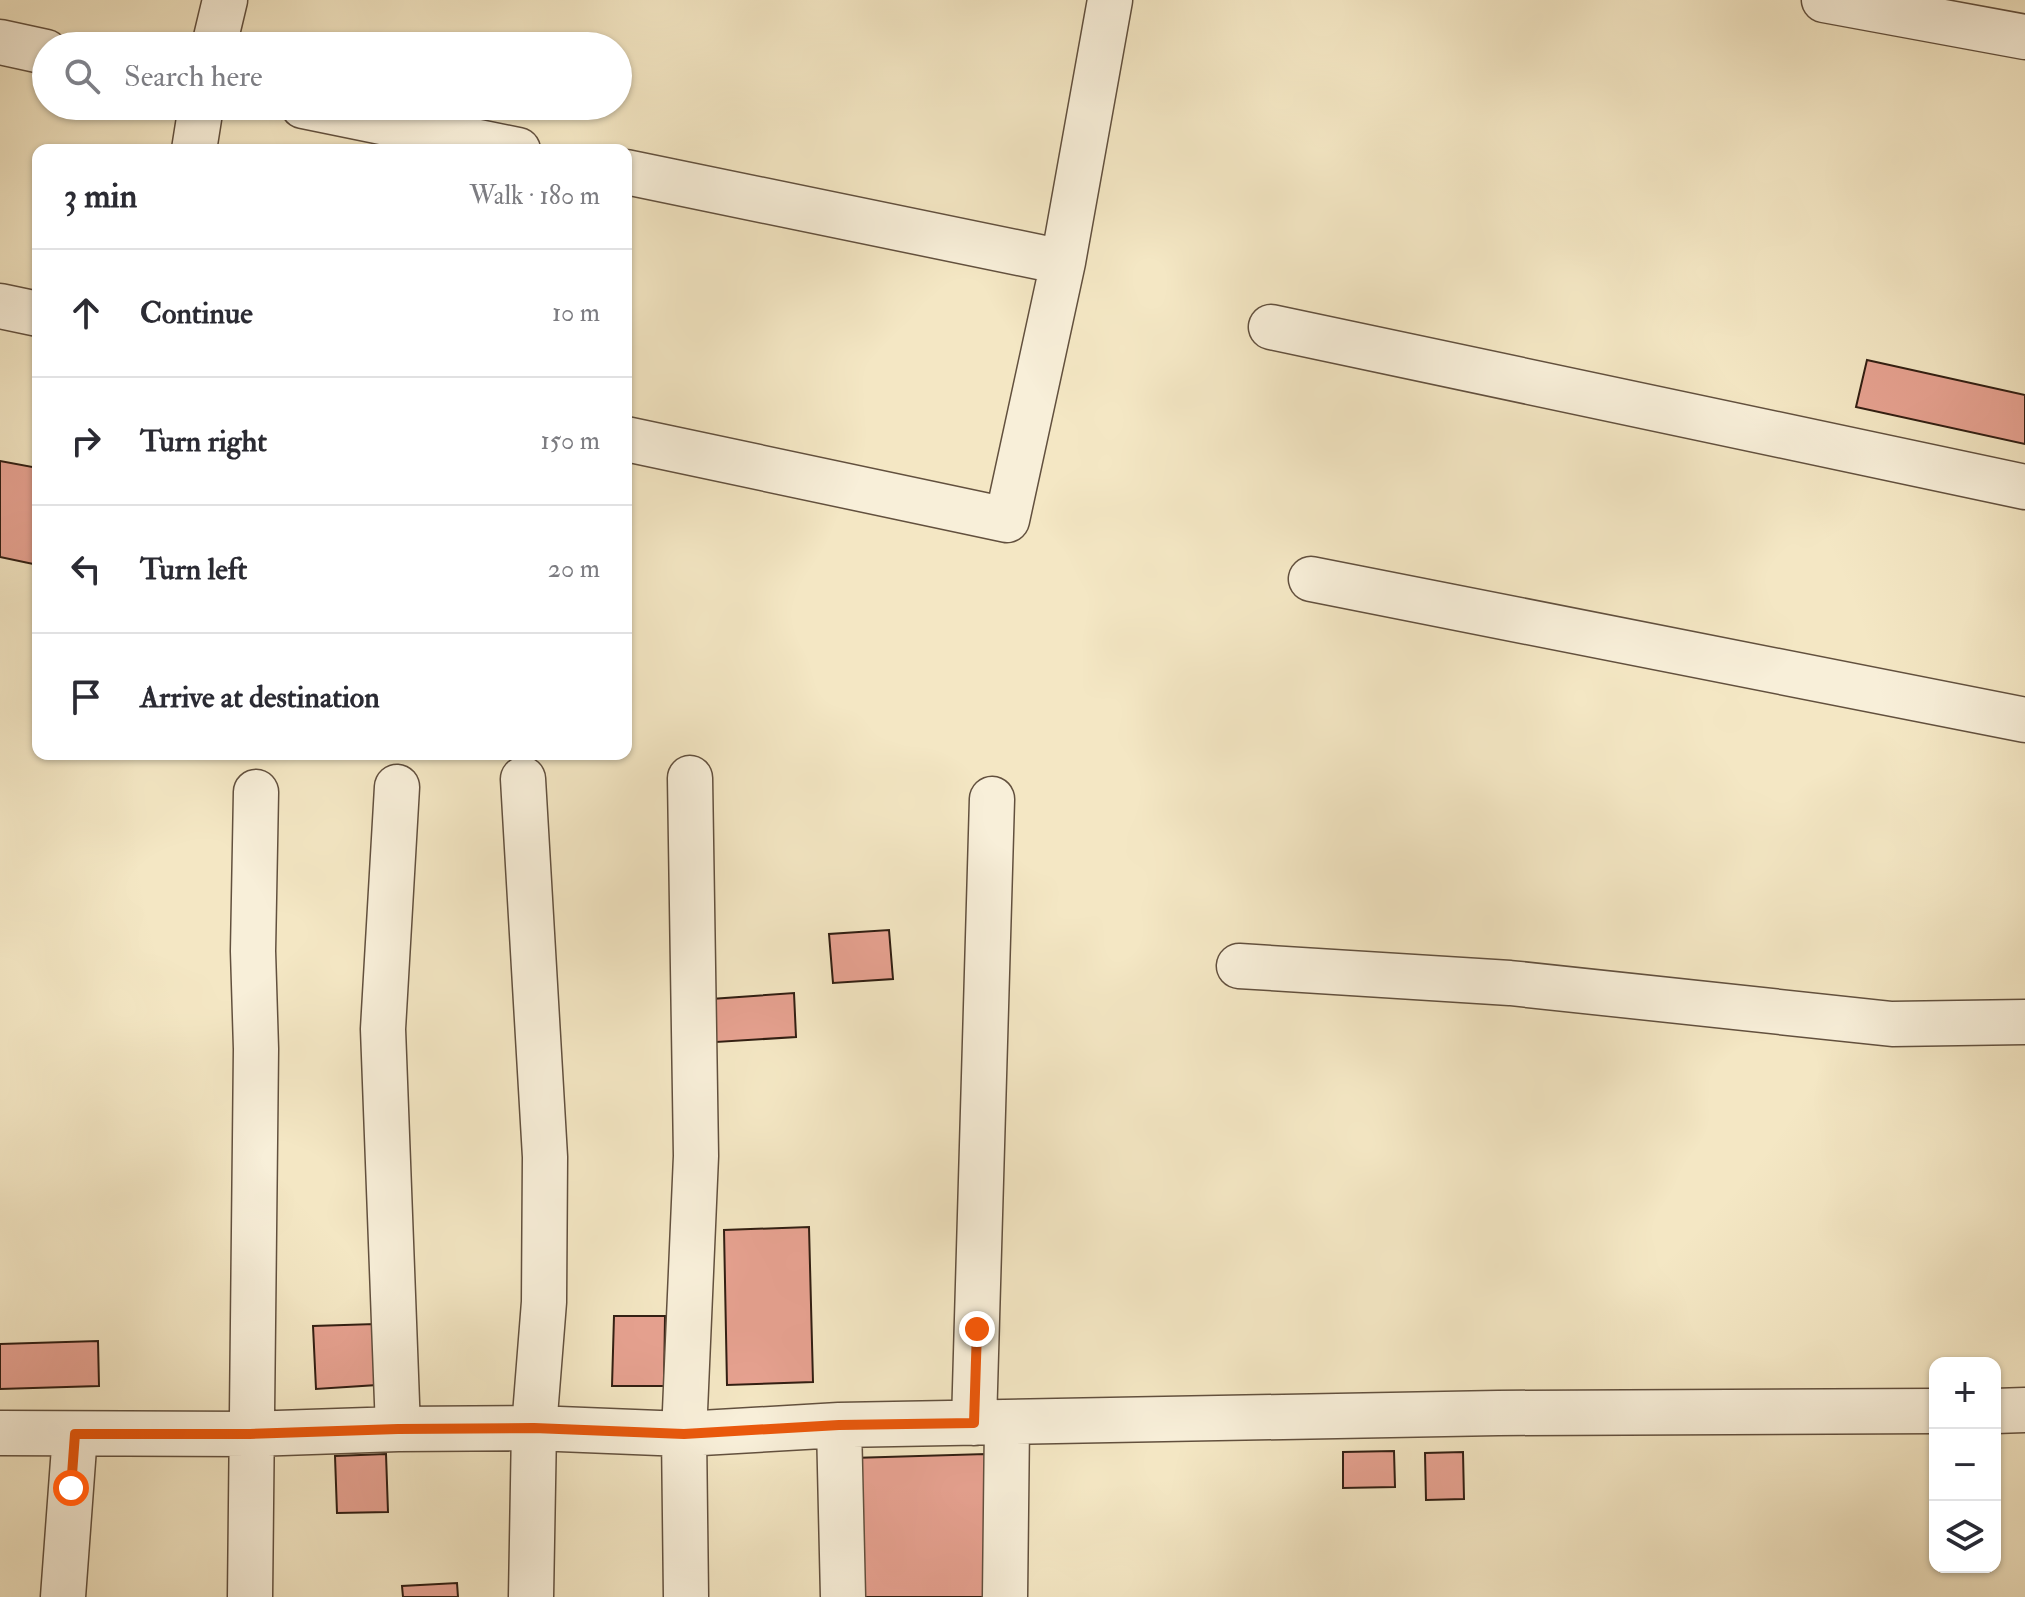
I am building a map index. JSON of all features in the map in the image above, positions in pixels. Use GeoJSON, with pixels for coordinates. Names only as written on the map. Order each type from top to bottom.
{"type":"FeatureCollection","features":[{"type":"Feature","properties":{"kind":"street"},"geometry":{"type":"LineString","coordinates":[[217,32],[225,0]]}},
{"type":"Feature","properties":{"kind":"street"},"geometry":{"type":"LineString","coordinates":[[632,440],[1007,520],[1063,262],[1110,0]]}},
{"type":"Feature","properties":{"kind":"street"},"geometry":{"type":"LineString","coordinates":[[1824,0],[2025,37]]}},
{"type":"Feature","properties":{"kind":"street"},"geometry":{"type":"LineString","coordinates":[[0,42],[32,49]]}},
{"type":"Feature","properties":{"kind":"street"},"geometry":{"type":"LineString","coordinates":[[195,144],[199,120]]}},
{"type":"Feature","properties":{"kind":"street"},"geometry":{"type":"LineString","coordinates":[[371,120],[489,144]]}},
{"type":"Feature","properties":{"kind":"street"},"geometry":{"type":"LineString","coordinates":[[632,173],[1063,262]]}},
{"type":"Feature","properties":{"kind":"street"},"geometry":{"type":"LineString","coordinates":[[0,306],[32,313]]}},
{"type":"Feature","properties":{"kind":"street"},"geometry":{"type":"LineString","coordinates":[[1271,327],[2025,487]]}},
{"type":"Feature","properties":{"kind":"street"},"geometry":{"type":"LineString","coordinates":[[1311,579],[2025,720]]}},
{"type":"Feature","properties":{"kind":"street"},"geometry":{"type":"LineString","coordinates":[[686,1597],[684,1434],[696,1156],[690,778]]}},
{"type":"Feature","properties":{"kind":"street"},"geometry":{"type":"LineString","coordinates":[[523,779],[545,1157],[544,1302],[534,1428],[531,1597]]}},
{"type":"Feature","properties":{"kind":"street"},"geometry":{"type":"LineString","coordinates":[[397,787],[383,1029],[398,1429]]}},
{"type":"Feature","properties":{"kind":"street"},"geometry":{"type":"LineString","coordinates":[[250,1597],[256,792]]}},
{"type":"Feature","properties":{"kind":"street"},"geometry":{"type":"LineString","coordinates":[[992,799],[991,1423],[1005,1597]]}},
{"type":"Feature","properties":{"kind":"street"},"geometry":{"type":"LineString","coordinates":[[1239,966],[1510,983],[1892,1024],[2025,1022]]}},
{"type":"Feature","properties":{"kind":"street"},"geometry":{"type":"LineString","coordinates":[[2001,1411],[2025,1410]]}},
{"type":"Feature","properties":{"kind":"street"},"geometry":{"type":"LineString","coordinates":[[0,1433],[250,1434],[534,1428],[684,1434],[839,1425],[1498,1413],[1929,1411]]}},
{"type":"Feature","properties":{"kind":"street"},"geometry":{"type":"LineString","coordinates":[[839,1425],[843,1597]]}},
{"type":"Feature","properties":{"kind":"street"},"geometry":{"type":"LineString","coordinates":[[63,1597],[75,1434]]}},
{"type":"Feature","properties":{"kind":"building"},"geometry":{"type":"Polygon","coordinates":[[[1867,360],[2025,395],[2025,444],[1856,407],[1867,360]]]}},
{"type":"Feature","properties":{"kind":"building"},"geometry":{"type":"Polygon","coordinates":[[[0,461],[32,467],[32,564],[0,557],[0,461]]]}},
{"type":"Feature","properties":{"kind":"building"},"geometry":{"type":"Polygon","coordinates":[[[889,930],[893,979],[833,983],[829,934],[889,930]]]}},
{"type":"Feature","properties":{"kind":"building"},"geometry":{"type":"Polygon","coordinates":[[[794,993],[796,1037],[700,1043],[697,1000],[794,993]]]}},
{"type":"Feature","properties":{"kind":"building"},"geometry":{"type":"Polygon","coordinates":[[[809,1227],[813,1382],[727,1385],[724,1230],[809,1227]]]}},
{"type":"Feature","properties":{"kind":"building"},"geometry":{"type":"Polygon","coordinates":[[[614,1316],[665,1316],[664,1386],[612,1386],[614,1316]]]}},
{"type":"Feature","properties":{"kind":"building"},"geometry":{"type":"Polygon","coordinates":[[[375,1324],[377,1385],[316,1389],[313,1326],[375,1324]]]}},
{"type":"Feature","properties":{"kind":"building"},"geometry":{"type":"Polygon","coordinates":[[[98,1341],[99,1386],[0,1389],[0,1344],[98,1341]]]}},
{"type":"Feature","properties":{"kind":"building"},"geometry":{"type":"Polygon","coordinates":[[[1394,1451],[1395,1487],[1343,1488],[1343,1452],[1394,1451]]]}},
{"type":"Feature","properties":{"kind":"building"},"geometry":{"type":"Polygon","coordinates":[[[1463,1452],[1464,1499],[1426,1500],[1425,1453],[1463,1452]]]}},
{"type":"Feature","properties":{"kind":"building"},"geometry":{"type":"Polygon","coordinates":[[[386,1454],[388,1512],[337,1513],[335,1456],[386,1454]]]}},
{"type":"Feature","properties":{"kind":"building"},"geometry":{"type":"Polygon","coordinates":[[[986,1454],[989,1597],[856,1597],[852,1458],[986,1454]]]}},
{"type":"Feature","properties":{"kind":"building"},"geometry":{"type":"Polygon","coordinates":[[[457,1583],[458,1597],[403,1597],[402,1586],[457,1583]]]}},
{"type":"Feature","properties":{"kind":"route"},"geometry":{"type":"LineString","coordinates":[[71,1488],[75,1434],[534,1428],[684,1434],[839,1425],[974,1423],[977,1329]]}}]}
